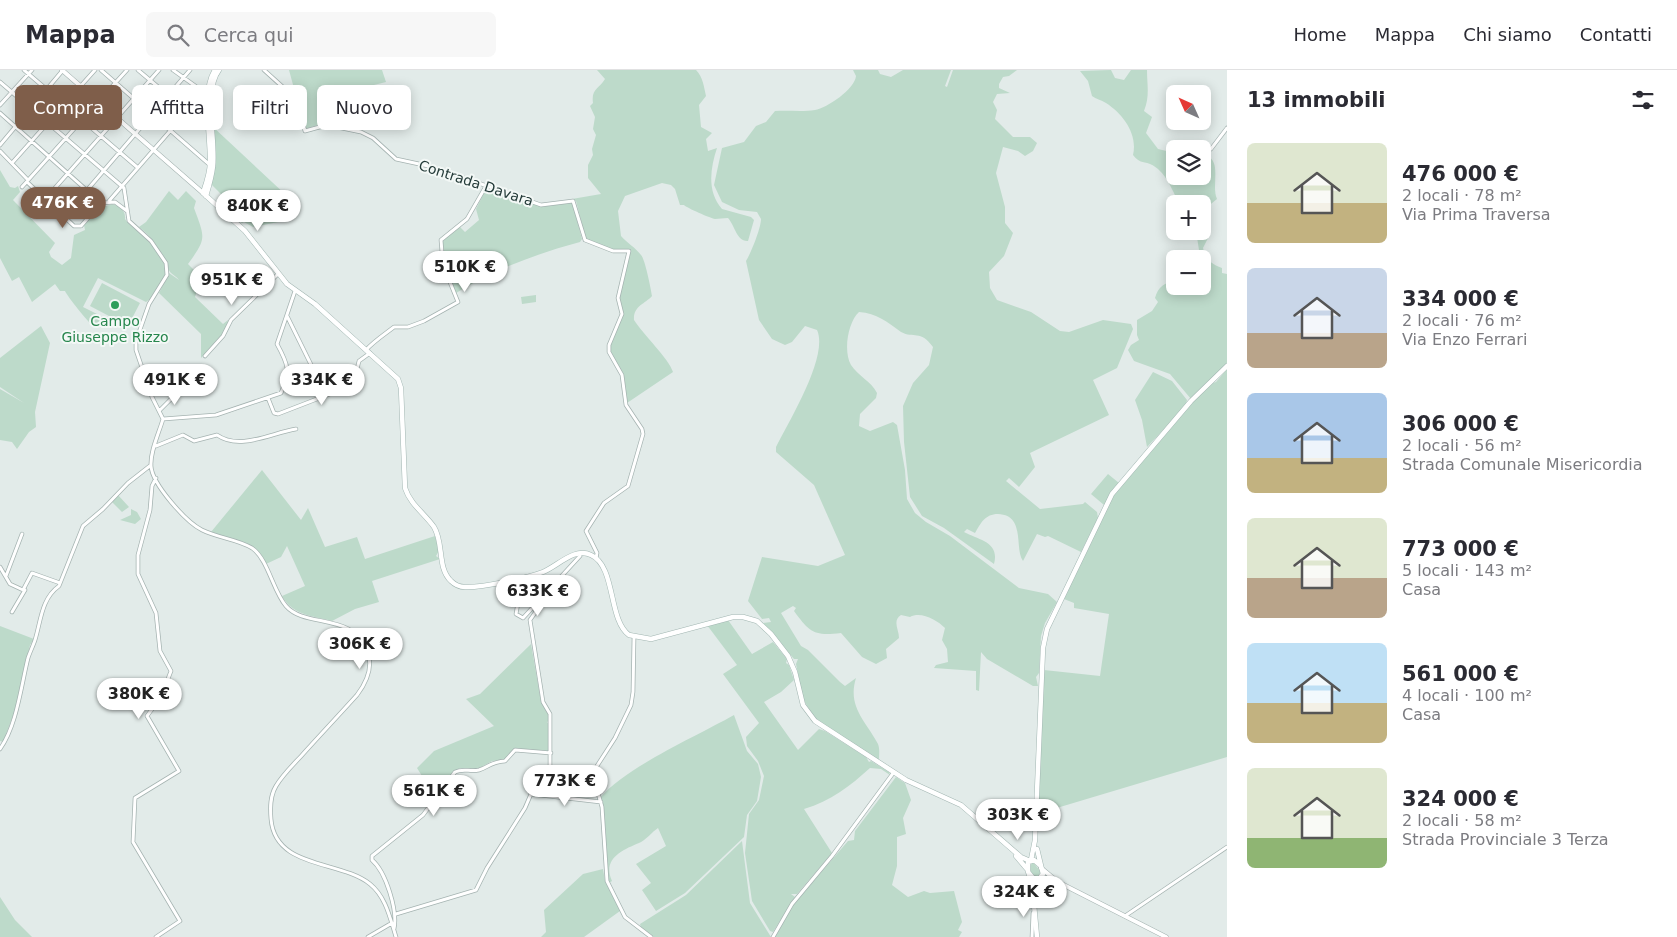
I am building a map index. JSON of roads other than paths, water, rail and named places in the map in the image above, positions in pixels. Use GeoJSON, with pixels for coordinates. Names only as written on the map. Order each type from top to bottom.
{"type":"FeatureCollection","features":[{"type":"Feature","properties":{"kind":"main road"},"geometry":{"type":"LineString","coordinates":[[211,85],[211,79],[215,70]]}},
{"type":"Feature","properties":{"kind":"main road"},"geometry":{"type":"LineString","coordinates":[[213,85],[219,70]]}},
{"type":"Feature","properties":{"kind":"main road"},"geometry":{"type":"LineString","coordinates":[[205,195],[210,165],[209,130]]}},
{"type":"Feature","properties":{"kind":"main road"},"geometry":{"type":"LineString","coordinates":[[205,195],[213,165],[209,130]]}},
{"type":"Feature","properties":{"kind":"main road"},"geometry":{"type":"LineString","coordinates":[[205,195],[245,231],[278,274],[295,291],[315,304],[400,382],[405,488],[410,499],[435,530],[448,577],[457,585],[464,587],[518,578],[547,570],[574,554],[588,554],[596,558],[602,565],[623,629],[634,636],[651,639],[722,619],[743,617],[753,619],[766,628],[785,651],[795,672],[801,700],[812,718],[894,772],[918,786],[961,805],[999,836],[1020,857],[1037,862],[1041,867]]}},
{"type":"Feature","properties":{"kind":"main road"},"geometry":{"type":"LineString","coordinates":[[1037,937],[1034,897],[1028,871],[1036,840],[1043,648],[1048,629],[1112,494],[1191,401],[1227,366]]}},
{"type":"Feature","properties":{"kind":"main road"},"geometry":{"type":"LineString","coordinates":[[999,836],[1033,878],[1040,878]]}},
{"type":"Feature","properties":{"kind":"main road"},"geometry":{"type":"LineString","coordinates":[[1034,897],[1043,874],[1036,840]]}},
{"type":"Feature","properties":{"kind":"street"},"geometry":{"type":"LineString","coordinates":[[24,70],[41,85]]}},
{"type":"Feature","properties":{"kind":"street"},"geometry":{"type":"LineString","coordinates":[[0,106],[32,70]]}},
{"type":"Feature","properties":{"kind":"street"},"geometry":{"type":"LineString","coordinates":[[51,85],[63,70],[79,85]]}},
{"type":"Feature","properties":{"kind":"street"},"geometry":{"type":"LineString","coordinates":[[81,85],[95,70]]}},
{"type":"Feature","properties":{"kind":"street"},"geometry":{"type":"LineString","coordinates":[[101,70],[132,97]]}},
{"type":"Feature","properties":{"kind":"street"},"geometry":{"type":"LineString","coordinates":[[115,83],[127,70]]}},
{"type":"Feature","properties":{"kind":"street"},"geometry":{"type":"LineString","coordinates":[[138,70],[156,85]]}},
{"type":"Feature","properties":{"kind":"street"},"geometry":{"type":"LineString","coordinates":[[146,85],[159,70]]}},
{"type":"Feature","properties":{"kind":"street"},"geometry":{"type":"LineString","coordinates":[[173,70],[193,85]]}},
{"type":"Feature","properties":{"kind":"street"},"geometry":{"type":"LineString","coordinates":[[178,85],[190,70]]}},
{"type":"Feature","properties":{"kind":"street","name":"Contrada Davara"},"geometry":{"type":"LineString","coordinates":[[264,70],[295,98],[305,131],[327,125],[362,132],[373,138],[396,159],[433,167],[541,205],[574,201],[585,240],[613,251],[629,251],[618,298],[622,314],[610,342],[608,352],[622,375],[626,405],[642,428],[643,434],[628,486],[604,503],[586,531],[597,554],[596,558]]}},
{"type":"Feature","properties":{"kind":"street"},"geometry":{"type":"LineString","coordinates":[[0,82],[15,95]]}},
{"type":"Feature","properties":{"kind":"street"},"geometry":{"type":"LineString","coordinates":[[122,112],[132,101]]}},
{"type":"Feature","properties":{"kind":"street"},"geometry":{"type":"LineString","coordinates":[[0,113],[15,125]]}},
{"type":"Feature","properties":{"kind":"street"},"geometry":{"type":"LineString","coordinates":[[122,122],[205,195]]}},
{"type":"Feature","properties":{"kind":"street"},"geometry":{"type":"LineString","coordinates":[[0,145],[15,127]]}},
{"type":"Feature","properties":{"kind":"street"},"geometry":{"type":"LineString","coordinates":[[1212,149],[1227,128]]}},
{"type":"Feature","properties":{"kind":"street"},"geometry":{"type":"LineString","coordinates":[[20,130],[101,203]]}},
{"type":"Feature","properties":{"kind":"street"},"geometry":{"type":"LineString","coordinates":[[12,163],[42,130]]}},
{"type":"Feature","properties":{"kind":"street"},"geometry":{"type":"LineString","coordinates":[[56,130],[125,190],[129,221],[152,240],[167,266],[165,278],[149,304],[136,345],[137,356],[152,397],[164,418],[151,465],[167,497],[198,528],[246,546],[257,553],[288,608],[299,614],[347,628],[355,633],[364,644],[370,661],[365,683],[357,695],[279,781],[270,801],[271,823],[278,839],[295,854],[368,882],[383,900],[396,937]]}},
{"type":"Feature","properties":{"kind":"street"},"geometry":{"type":"LineString","coordinates":[[22,187],[74,130]]}},
{"type":"Feature","properties":{"kind":"street"},"geometry":{"type":"LineString","coordinates":[[94,130],[138,168]]}},
{"type":"Feature","properties":{"kind":"street"},"geometry":{"type":"LineString","coordinates":[[55,188],[106,130]]}},
{"type":"Feature","properties":{"kind":"street"},"geometry":{"type":"LineString","coordinates":[[64,217],[139,130]]}},
{"type":"Feature","properties":{"kind":"street"},"geometry":{"type":"LineString","coordinates":[[108,202],[153,149],[171,131],[210,165]]}},
{"type":"Feature","properties":{"kind":"street"},"geometry":{"type":"LineString","coordinates":[[0,152],[74,226],[80,226],[101,203],[115,202],[128,212]]}},
{"type":"Feature","properties":{"kind":"street"},"geometry":{"type":"LineString","coordinates":[[268,398],[274,413],[278,414],[353,385],[360,361],[373,342],[383,338],[394,327],[408,327],[424,321],[458,302],[443,265],[441,240],[467,219],[486,186]]}},
{"type":"Feature","properties":{"kind":"street"},"geometry":{"type":"LineString","coordinates":[[205,356],[223,336],[231,320],[278,274]]}},
{"type":"Feature","properties":{"kind":"street"},"geometry":{"type":"LineString","coordinates":[[164,418],[216,415],[281,393],[288,372],[287,363],[277,344],[295,291]]}},
{"type":"Feature","properties":{"kind":"street"},"geometry":{"type":"LineString","coordinates":[[286,315],[326,395]]}},
{"type":"Feature","properties":{"kind":"street"},"geometry":{"type":"LineString","coordinates":[[160,410],[179,391]]}},
{"type":"Feature","properties":{"kind":"street"},"geometry":{"type":"LineString","coordinates":[[155,446],[183,435],[194,441],[217,435],[229,441],[247,441],[296,429]]}},
{"type":"Feature","properties":{"kind":"street"},"geometry":{"type":"LineString","coordinates":[[0,749],[20,701],[41,611],[52,592],[60,583],[83,526],[103,509],[128,482],[151,465]]}},
{"type":"Feature","properties":{"kind":"street"},"geometry":{"type":"LineString","coordinates":[[156,478],[152,486],[150,510],[138,555],[138,574],[156,613],[160,652],[171,671],[162,697],[146,716],[179,771],[135,798],[133,841],[180,921],[156,937]]}},
{"type":"Feature","properties":{"kind":"street"},"geometry":{"type":"LineString","coordinates":[[6,576],[22,534]]}},
{"type":"Feature","properties":{"kind":"street"},"geometry":{"type":"LineString","coordinates":[[588,554],[592,544]]}},
{"type":"Feature","properties":{"kind":"street"},"geometry":{"type":"LineString","coordinates":[[518,578],[521,586],[517,616],[523,618],[580,556]]}},
{"type":"Feature","properties":{"kind":"street"},"geometry":{"type":"LineString","coordinates":[[1,569],[10,584],[25,590]]}},
{"type":"Feature","properties":{"kind":"street"},"geometry":{"type":"LineString","coordinates":[[12,612],[25,590],[32,573],[60,583]]}},
{"type":"Feature","properties":{"kind":"street"},"geometry":{"type":"LineString","coordinates":[[396,914],[476,890],[487,868],[526,808],[534,787],[547,776],[551,753],[550,714],[543,702],[530,620],[537,610],[536,606]]}},
{"type":"Feature","properties":{"kind":"street"},"geometry":{"type":"LineString","coordinates":[[634,636],[631,705],[615,738],[593,773],[601,802],[607,881],[625,916],[651,937]]}},
{"type":"Feature","properties":{"kind":"street"},"geometry":{"type":"LineString","coordinates":[[394,929],[396,914],[380,868],[372,860],[372,856],[423,815],[455,772],[461,769],[479,770],[493,762],[505,761],[515,750],[551,753]]}},
{"type":"Feature","properties":{"kind":"street"},"geometry":{"type":"LineString","coordinates":[[773,937],[792,904],[838,849],[894,772]]}},
{"type":"Feature","properties":{"kind":"street"},"geometry":{"type":"LineString","coordinates":[[531,794],[601,802]]}},
{"type":"Feature","properties":{"kind":"street"},"geometry":{"type":"LineString","coordinates":[[1125,916],[1227,847]]}},
{"type":"Feature","properties":{"kind":"street"},"geometry":{"type":"LineString","coordinates":[[1041,867],[1056,881],[1166,937]]}},
{"type":"Feature","properties":{"kind":"street"},"geometry":{"type":"LineString","coordinates":[[1040,878],[1056,881]]}},
{"type":"Feature","properties":{"kind":"street"},"geometry":{"type":"LineString","coordinates":[[1032,937],[1034,897]]}},
{"type":"Feature","properties":{"kind":"street"},"geometry":{"type":"LineString","coordinates":[[368,937],[392,923]]}},
{"type":"Feature","properties":{"kind":"place","name":"Campo Giuseppe Rizzo"},"geometry":{"type":"Point","coordinates":[115,305]}}]}
